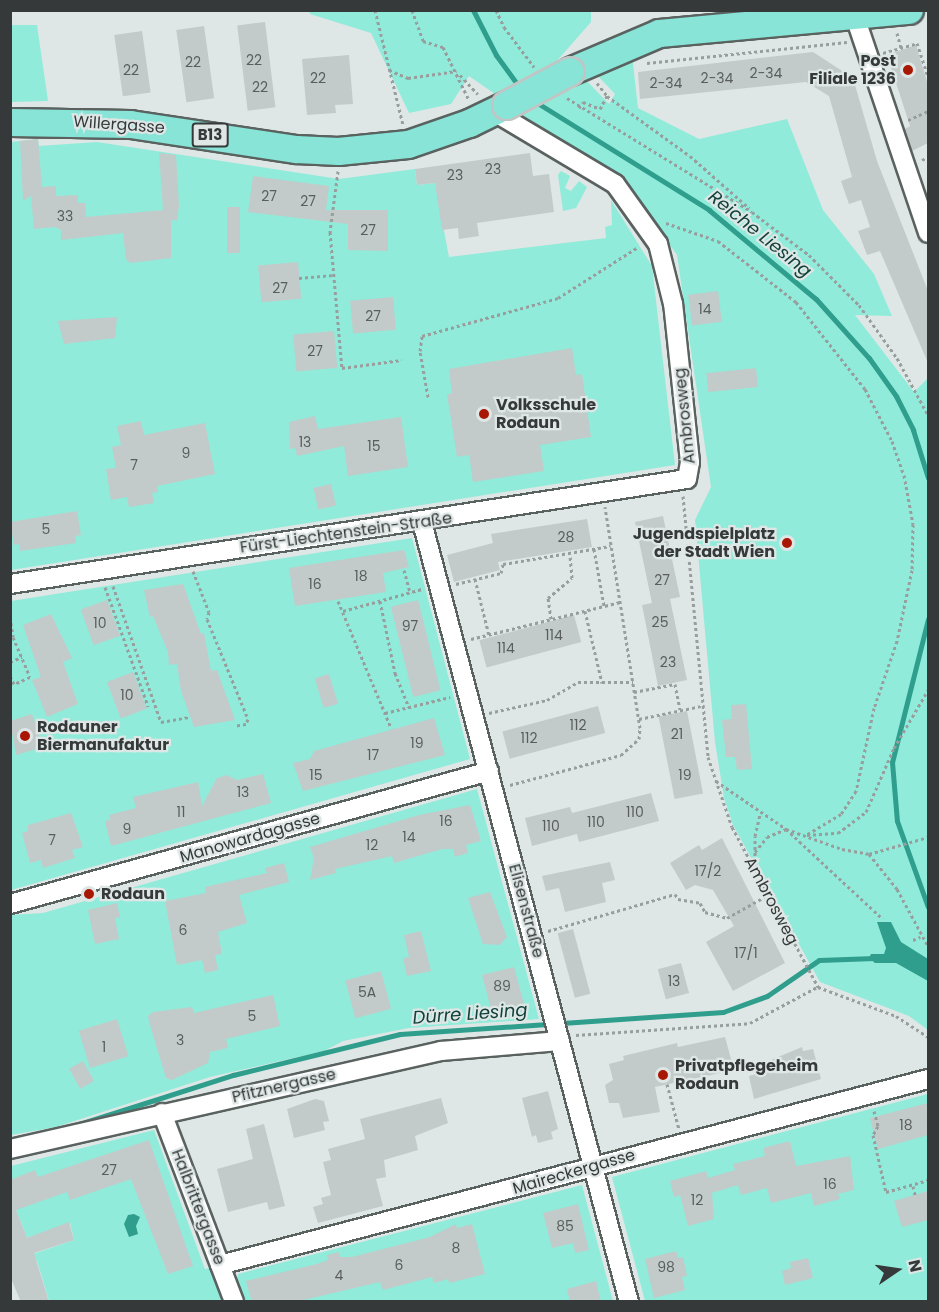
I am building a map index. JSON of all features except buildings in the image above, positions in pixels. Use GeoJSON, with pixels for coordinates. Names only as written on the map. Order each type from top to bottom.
{"type":"FeatureCollection","features":[{"type":"Feature","properties":{"kind":"main road","name":"B13"},"geometry":{"type":"LineString","coordinates":[[490,108],[573,76],[659,33],[862,38],[903,21]]}},
{"type":"Feature","properties":{"kind":"main road","name":"Willergasse"},"geometry":{"type":"LineString","coordinates":[[10,122],[130,124],[296,149],[338,151],[408,144],[490,108]]}},
{"type":"Feature","properties":{"kind":"street"},"geometry":{"type":"LineString","coordinates":[[862,38],[928,233]]}},
{"type":"Feature","properties":{"kind":"street","name":"Ambrosweg"},"geometry":{"type":"LineString","coordinates":[[490,108],[615,184],[651,234],[667,273],[673,304],[690,462],[690,473],[682,482]]}},
{"type":"Feature","properties":{"kind":"street","name":"Fürst-Liechtenstein-Straße"},"geometry":{"type":"LineString","coordinates":[[10,584],[682,482]]}},
{"type":"Feature","properties":{"kind":"street","name":"Elisenstraße"},"geometry":{"type":"LineString","coordinates":[[422,522],[629,1302]]}},
{"type":"Feature","properties":{"kind":"street","name":"Manowardagasse"},"geometry":{"type":"LineString","coordinates":[[10,904],[489,771]]}},
{"type":"Feature","properties":{"kind":"street","name":"Pfitznergasse"},"geometry":{"type":"LineString","coordinates":[[10,1149],[441,1051],[558,1030]]}},
{"type":"Feature","properties":{"kind":"street","name":"Maireckergasse"},"geometry":{"type":"LineString","coordinates":[[220,1265],[594,1169],[928,1079]]}},
{"type":"Feature","properties":{"kind":"street","name":"Halbrittergasse"},"geometry":{"type":"LineString","coordinates":[[162,1113],[234,1302]]}},
{"type":"Feature","properties":{"kind":"path"},"geometry":{"type":"LineString","coordinates":[[375,10],[408,144]]}},
{"type":"Feature","properties":{"kind":"path"},"geometry":{"type":"LineString","coordinates":[[412,10],[423,41],[443,47],[457,71],[490,108]]}},
{"type":"Feature","properties":{"kind":"path"},"geometry":{"type":"LineString","coordinates":[[496,10],[504,27],[541,77]]}},
{"type":"Feature","properties":{"kind":"path"},"geometry":{"type":"LineString","coordinates":[[901,48],[903,21]]}},
{"type":"Feature","properties":{"kind":"path"},"geometry":{"type":"LineString","coordinates":[[635,64],[862,38],[901,48],[917,43],[928,76]]}},
{"type":"Feature","properties":{"kind":"path"},"geometry":{"type":"LineString","coordinates":[[389,70],[408,78],[457,71]]}},
{"type":"Feature","properties":{"kind":"path"},"geometry":{"type":"LineString","coordinates":[[457,71],[490,108]]}},
{"type":"Feature","properties":{"kind":"path"},"geometry":{"type":"LineString","coordinates":[[573,76],[607,96],[690,156],[752,212],[809,255],[860,305],[903,367],[928,415]]}},
{"type":"Feature","properties":{"kind":"path"},"geometry":{"type":"LineString","coordinates":[[573,76],[579,108],[752,212]]}},
{"type":"Feature","properties":{"kind":"path"},"geometry":{"type":"LineString","coordinates":[[579,108],[583,102],[600,109],[607,96]]}},
{"type":"Feature","properties":{"kind":"path"},"geometry":{"type":"LineString","coordinates":[[338,151],[338,181],[330,232],[342,368],[401,360]]}},
{"type":"Feature","properties":{"kind":"path"},"geometry":{"type":"LineString","coordinates":[[428,397],[420,351],[422,336],[558,298],[640,246],[659,221],[718,241],[796,302],[865,389],[892,441],[904,475],[913,524],[912,570],[897,641],[874,708],[856,792],[841,814],[806,835]]}},
{"type":"Feature","properties":{"kind":"path"},"geometry":{"type":"LineString","coordinates":[[299,278],[332,275]]}},
{"type":"Feature","properties":{"kind":"path","name":"Ambrosweg"},"geometry":{"type":"LineString","coordinates":[[682,482],[701,706],[715,780],[732,827],[818,987]]}},
{"type":"Feature","properties":{"kind":"path"},"geometry":{"type":"LineString","coordinates":[[494,789],[628,752],[639,739],[639,719],[603,494]]}},
{"type":"Feature","properties":{"kind":"path"},"geometry":{"type":"LineString","coordinates":[[343,611],[439,586],[501,573],[503,564],[611,546]]}},
{"type":"Feature","properties":{"kind":"path"},"geometry":{"type":"LineString","coordinates":[[594,549],[604,606]]}},
{"type":"Feature","properties":{"kind":"path"},"geometry":{"type":"LineString","coordinates":[[551,619],[548,598],[572,578],[570,554]]}},
{"type":"Feature","properties":{"kind":"path"},"geometry":{"type":"LineString","coordinates":[[190,556],[209,612],[207,619],[248,719],[246,724],[234,726]]}},
{"type":"Feature","properties":{"kind":"path"},"geometry":{"type":"LineString","coordinates":[[105,569],[148,706]]}},
{"type":"Feature","properties":{"kind":"path"},"geometry":{"type":"LineString","coordinates":[[105,569],[161,722],[189,717]]}},
{"type":"Feature","properties":{"kind":"path"},"geometry":{"type":"LineString","coordinates":[[404,570],[410,593]]}},
{"type":"Feature","properties":{"kind":"path"},"geometry":{"type":"LineString","coordinates":[[475,579],[489,634]]}},
{"type":"Feature","properties":{"kind":"path"},"geometry":{"type":"LineString","coordinates":[[339,601],[392,728]]}},
{"type":"Feature","properties":{"kind":"path"},"geometry":{"type":"LineString","coordinates":[[380,601],[395,673],[409,707]]}},
{"type":"Feature","properties":{"kind":"path"},"geometry":{"type":"LineString","coordinates":[[454,643],[621,602]]}},
{"type":"Feature","properties":{"kind":"path"},"geometry":{"type":"LineString","coordinates":[[585,611],[602,683]]}},
{"type":"Feature","properties":{"kind":"path"},"geometry":{"type":"LineString","coordinates":[[10,617],[11,631],[30,678],[14,684],[10,676]]}},
{"type":"Feature","properties":{"kind":"path"},"geometry":{"type":"LineString","coordinates":[[10,662],[22,657]]}},
{"type":"Feature","properties":{"kind":"path"},"geometry":{"type":"LineString","coordinates":[[474,717],[547,700],[578,682],[633,682]]}},
{"type":"Feature","properties":{"kind":"path"},"geometry":{"type":"LineString","coordinates":[[634,692],[675,684],[680,710]]}},
{"type":"Feature","properties":{"kind":"path"},"geometry":{"type":"LineString","coordinates":[[806,835],[838,833],[866,812],[894,748],[928,690]]}},
{"type":"Feature","properties":{"kind":"path"},"geometry":{"type":"LineString","coordinates":[[385,713],[468,692]]}},
{"type":"Feature","properties":{"kind":"path"},"geometry":{"type":"LineString","coordinates":[[639,719],[701,706]]}},
{"type":"Feature","properties":{"kind":"path"},"geometry":{"type":"LineString","coordinates":[[715,780],[761,814],[786,829],[883,919]]}},
{"type":"Feature","properties":{"kind":"path"},"geometry":{"type":"LineString","coordinates":[[754,868],[761,814]]}},
{"type":"Feature","properties":{"kind":"path"},"geometry":{"type":"LineString","coordinates":[[755,852],[767,837],[786,829],[842,849],[869,854],[928,837]]}},
{"type":"Feature","properties":{"kind":"path"},"geometry":{"type":"LineString","coordinates":[[869,854],[897,889],[920,937],[928,946]]}},
{"type":"Feature","properties":{"kind":"path"},"geometry":{"type":"LineString","coordinates":[[532,934],[675,894],[678,898],[700,903],[705,912],[727,918],[768,895]]}},
{"type":"Feature","properties":{"kind":"path"},"geometry":{"type":"LineString","coordinates":[[913,940],[920,937]]}},
{"type":"Feature","properties":{"kind":"path"},"geometry":{"type":"LineString","coordinates":[[558,1030],[573,1035],[750,1023],[818,987],[896,1016],[928,1037]]}},
{"type":"Feature","properties":{"kind":"path"},"geometry":{"type":"LineString","coordinates":[[667,1084],[679,1130]]}},
{"type":"Feature","properties":{"kind":"path"},"geometry":{"type":"LineString","coordinates":[[870,1094],[878,1126],[873,1135],[886,1192],[928,1180]]}},
{"type":"Feature","properties":{"kind":"path"},"geometry":{"type":"LineString","coordinates":[[913,1186],[915,1195]]}},
{"type":"Feature","properties":{"kind":"shaded area"},"geometry":{"type":"Polygon","coordinates":[[[591,10],[591,22],[555,63],[495,94],[469,76],[451,104],[409,113],[371,33],[310,14],[309,11],[591,10]]]}},
{"type":"Feature","properties":{"kind":"shaded area"},"geometry":{"type":"Polygon","coordinates":[[[11,25],[37,25],[48,101],[11,102],[11,25]]]}},
{"type":"Feature","properties":{"kind":"shaded area"},"geometry":{"type":"Polygon","coordinates":[[[632,55],[638,108],[699,139],[787,119],[823,210],[874,274],[892,316],[855,315],[914,392],[928,378],[928,1030],[909,1016],[820,982],[733,825],[724,798],[715,742],[695,520],[711,487],[677,255],[621,177],[517,115],[584,78],[609,104],[615,94],[595,73],[632,55]]]}},
{"type":"Feature","properties":{"kind":"shaded area"},"geometry":{"type":"Polygon","coordinates":[[[38,139],[39,146],[97,142],[339,179],[415,169],[417,185],[435,183],[449,257],[606,238],[605,227],[612,225],[611,200],[652,266],[675,465],[11,570],[11,142],[38,139]]]}},
{"type":"Feature","properties":{"kind":"shaded area"},"geometry":{"type":"Polygon","coordinates":[[[561,171],[570,176],[565,188],[571,191],[579,181],[587,187],[576,208],[563,211],[558,175],[561,171]]]}},
{"type":"Feature","properties":{"kind":"shaded area"},"geometry":{"type":"Polygon","coordinates":[[[412,538],[470,759],[11,890],[11,601],[412,538]]]}},
{"type":"Feature","properties":{"kind":"shaded area"},"geometry":{"type":"Polygon","coordinates":[[[477,789],[539,1019],[409,1028],[343,1041],[324,1051],[210,1077],[56,1127],[11,1135],[11,915],[43,913],[477,789]]]}},
{"type":"Feature","properties":{"kind":"shaded area"},"geometry":{"type":"Polygon","coordinates":[[[877,922],[891,922],[901,942],[928,959],[928,981],[896,963],[875,963],[869,958],[871,954],[884,954],[886,948],[877,922]]]}},
{"type":"Feature","properties":{"kind":"shaded area"},"geometry":{"type":"Polygon","coordinates":[[[928,1094],[928,1301],[645,1301],[612,1177],[928,1094]]]}},
{"type":"Feature","properties":{"kind":"shaded area"},"geometry":{"type":"Polygon","coordinates":[[[154,1130],[205,1269],[216,1267],[229,1301],[49,1301],[37,1261],[21,1258],[74,1240],[70,1223],[27,1238],[16,1210],[35,1171],[11,1180],[11,1166],[154,1130]]]}},
{"type":"Feature","properties":{"kind":"shaded area"},"geometry":{"type":"Polygon","coordinates":[[[582,1185],[613,1301],[245,1301],[237,1281],[238,1274],[582,1185]]]}},
{"type":"Feature","properties":{"kind":"shaded area"},"geometry":{"type":"Polygon","coordinates":[[[134,1214],[140,1217],[136,1226],[138,1234],[129,1237],[124,1224],[128,1215],[134,1214]]]}},
{"type":"Feature","properties":{"kind":"waterway","name":"Reiche Liesing"},"geometry":{"type":"LineString","coordinates":[[473,10],[496,55],[520,88]]}},
{"type":"Feature","properties":{"kind":"waterway","name":"Reiche Liesing"},"geometry":{"type":"LineString","coordinates":[[531,99],[709,210],[816,299],[869,358],[896,396],[913,430],[928,478]]}},
{"type":"Feature","properties":{"kind":"waterway","name":"Reiche Liesing"},"geometry":{"type":"LineString","coordinates":[[928,619],[892,762],[897,821],[928,907]]}},
{"type":"Feature","properties":{"kind":"waterway","name":"Dürre Liesing"},"geometry":{"type":"LineString","coordinates":[[76,1125],[233,1075],[400,1034],[723,1012],[767,996],[819,960],[875,958]]}},
{"type":"Feature","properties":{"kind":"place","name":"Post Filiale 1236"},"geometry":{"type":"Point","coordinates":[908,70]}},
{"type":"Feature","properties":{"kind":"place","name":"Volksschule Rodaun"},"geometry":{"type":"Point","coordinates":[484,414]}},
{"type":"Feature","properties":{"kind":"place","name":"Jugendspielplatz der Stadt Wien"},"geometry":{"type":"Point","coordinates":[787,543]}},
{"type":"Feature","properties":{"kind":"place","name":"Rodauner Biermanufaktur"},"geometry":{"type":"Point","coordinates":[25,736]}},
{"type":"Feature","properties":{"kind":"place","name":"Rodaun"},"geometry":{"type":"Point","coordinates":[89,894]}},
{"type":"Feature","properties":{"kind":"place","name":"Privatpflegeheim Rodaun"},"geometry":{"type":"Point","coordinates":[663,1075]}}]}
